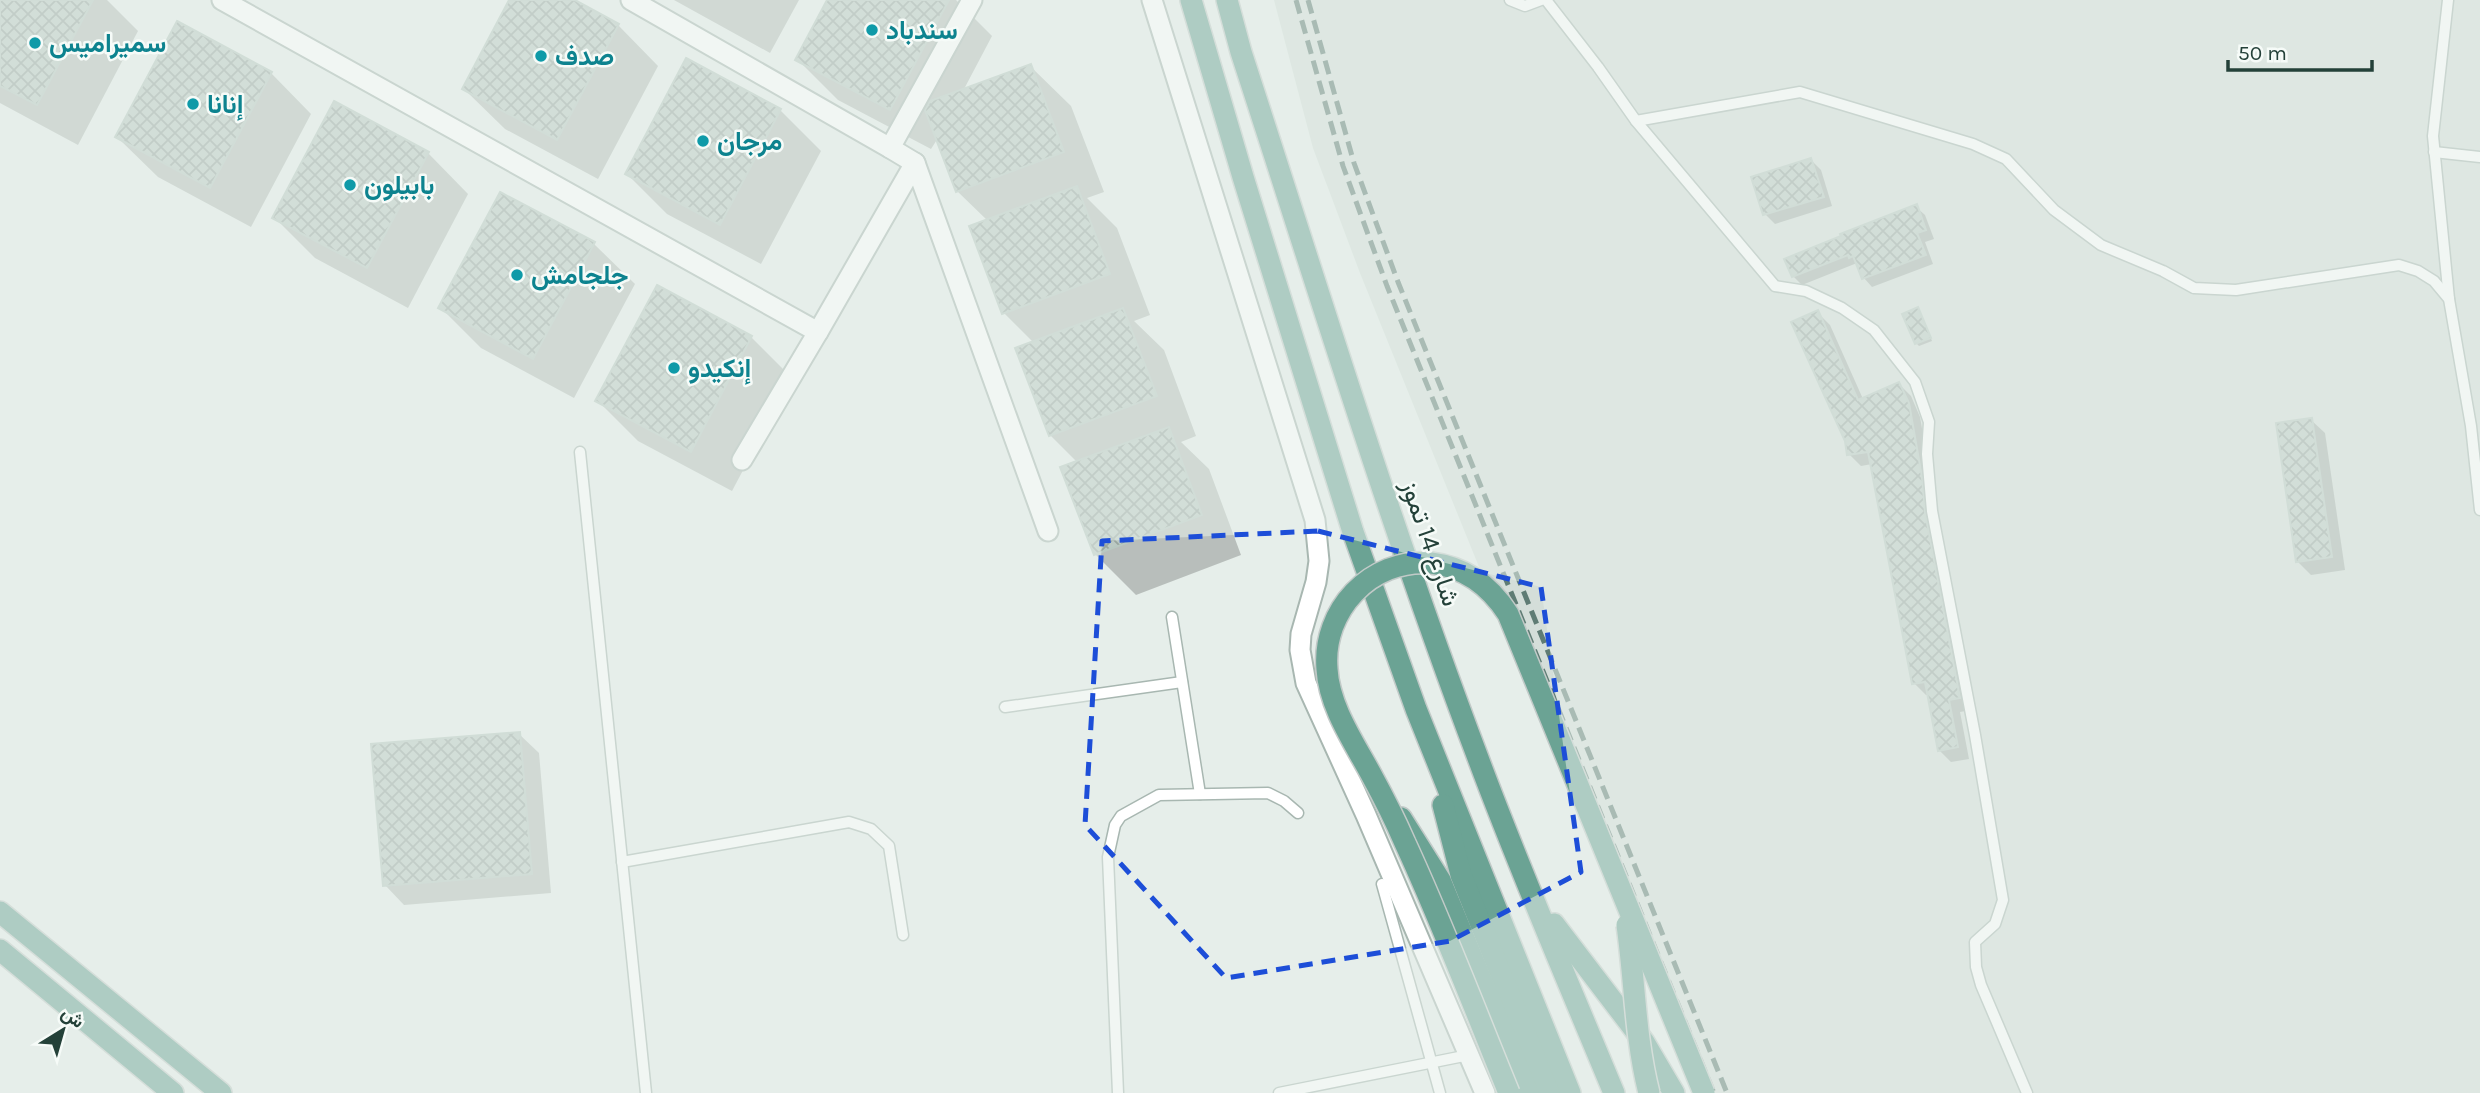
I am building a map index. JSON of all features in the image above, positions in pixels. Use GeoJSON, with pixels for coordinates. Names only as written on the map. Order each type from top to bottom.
{"type":"FeatureCollection","features":[{"type":"Feature","properties":{"kind":"main road"},"geometry":{"type":"LineString","coordinates":[[1191,0],[1250,201],[1353,532],[1436,768],[1461,876],[1549,1093]]}},
{"type":"Feature","properties":{"kind":"main road","name":"شارع 14 تموز"},"geometry":{"type":"LineString","coordinates":[[1227,0],[1241,52],[1392,518],[1478,760],[1614,1093]]}},
{"type":"Feature","properties":{"kind":"main road"},"geometry":{"type":"LineString","coordinates":[[1509,1093],[1405,842],[1356,748],[1331,691],[1327,673],[1329,635],[1346,600],[1359,586],[1375,575],[1411,564],[1430,563],[1467,574],[1483,584],[1508,614],[1704,1093]]}},
{"type":"Feature","properties":{"kind":"main road"},"geometry":{"type":"LineString","coordinates":[[1416,709],[1570,1093]]}},
{"type":"Feature","properties":{"kind":"main road"},"geometry":{"type":"LineString","coordinates":[[1356,748],[1440,880],[1528,1093]]}},
{"type":"Feature","properties":{"kind":"main road"},"geometry":{"type":"LineString","coordinates":[[1608,857],[1624,908],[1631,952],[1639,1048],[1649,1093]]}},
{"type":"Feature","properties":{"kind":"main road"},"geometry":{"type":"LineString","coordinates":[[1524,872],[1551,920],[1644,1042],[1674,1093]]}},
{"type":"Feature","properties":{"kind":"main road"},"geometry":{"type":"LineString","coordinates":[[0,912],[221,1093]]}},
{"type":"Feature","properties":{"kind":"main road"},"geometry":{"type":"LineString","coordinates":[[0,950],[173,1093]]}},
{"type":"Feature","properties":{"kind":"street"},"geometry":{"type":"LineString","coordinates":[[224,0],[818,332]]}},
{"type":"Feature","properties":{"kind":"street"},"geometry":{"type":"LineString","coordinates":[[631,0],[915,163],[1048,531]]}},
{"type":"Feature","properties":{"kind":"street"},"geometry":{"type":"LineString","coordinates":[[890,148],[972,0]]}},
{"type":"Feature","properties":{"kind":"street"},"geometry":{"type":"LineString","coordinates":[[1152,0],[1315,520],[1319,561],[1316,582],[1301,634],[1301,659],[1306,683],[1485,1093]]}},
{"type":"Feature","properties":{"kind":"street"},"geometry":{"type":"LineString","coordinates":[[741,460],[915,163]]}},
{"type":"Feature","properties":{"kind":"lane"},"geometry":{"type":"LineString","coordinates":[[1510,0],[1525,6],[1544,0],[1598,67],[1636,121],[1775,286],[1806,291],[1842,308],[1874,330],[1915,383],[1929,422],[1927,454],[1932,511],[2003,900],[1995,924],[1975,942],[1976,967],[2026,1093]]}},
{"type":"Feature","properties":{"kind":"lane"},"geometry":{"type":"LineString","coordinates":[[2448,0],[2433,136],[2434,152],[2449,299],[2471,426],[2480,510]]}},
{"type":"Feature","properties":{"kind":"lane"},"geometry":{"type":"LineString","coordinates":[[1636,121],[1800,92],[1973,144],[2006,159],[2054,210],[2101,245],[2194,288],[2236,290],[2399,264],[2426,276],[2449,299]]}},
{"type":"Feature","properties":{"kind":"lane"},"geometry":{"type":"LineString","coordinates":[[2434,152],[2480,157]]}},
{"type":"Feature","properties":{"kind":"lane"},"geometry":{"type":"LineString","coordinates":[[579,452],[646,1093]]}},
{"type":"Feature","properties":{"kind":"lane"},"geometry":{"type":"LineString","coordinates":[[1172,617],[1200,794]]}},
{"type":"Feature","properties":{"kind":"lane"},"geometry":{"type":"LineString","coordinates":[[1005,708],[1182,682]]}},
{"type":"Feature","properties":{"kind":"lane"},"geometry":{"type":"LineString","coordinates":[[1118,1093],[1108,857],[1115,825],[1136,806],[1159,795],[1268,793],[1284,801],[1298,813]]}},
{"type":"Feature","properties":{"kind":"lane"},"geometry":{"type":"LineString","coordinates":[[622,862],[849,822],[871,830],[889,846],[903,934]]}},
{"type":"Feature","properties":{"kind":"lane"},"geometry":{"type":"LineString","coordinates":[[1382,884],[1440,1093]]}},
{"type":"Feature","properties":{"kind":"lane"},"geometry":{"type":"LineString","coordinates":[[1279,1093],[1469,1055]]}},
{"type":"Feature","properties":{"kind":"highlighted area"},"geometry":{"type":"Polygon","coordinates":[[[1318,531],[1541,587],[1581,872],[1450,941],[1226,978],[1085,825],[1102,541],[1318,531]]]}},
{"type":"Feature","properties":{"kind":"shaded area"},"geometry":{"type":"Polygon","coordinates":[[[1274,0],[2480,0],[2480,1093],[1692,1093],[1360,273],[1313,148],[1274,0]]]}},
{"type":"Feature","properties":{"kind":"building","name":"سميراميس"},"geometry":{"type":"Polygon","coordinates":[[[0,0],[93,0],[37,105],[0,86],[0,0]]]}},
{"type":"Feature","properties":{"kind":"building","name":"صدف"},"geometry":{"type":"Polygon","coordinates":[[[509,0],[575,0],[619,24],[557,140],[462,89],[509,0]]]}},
{"type":"Feature","properties":{"kind":"building","name":"سندباد"},"geometry":{"type":"Polygon","coordinates":[[[827,0],[949,0],[890,110],[795,60],[827,0]]]}},
{"type":"Feature","properties":{"kind":"building","name":"إنانا"},"geometry":{"type":"Polygon","coordinates":[[[177,21],[272,72],[210,188],[115,137],[177,21]]]}},
{"type":"Feature","properties":{"kind":"building","name":"مرجان"},"geometry":{"type":"Polygon","coordinates":[[[686,58],[781,109],[720,225],[625,174],[686,58]]]}},
{"type":"Feature","properties":{"kind":"building"},"geometry":{"type":"Polygon","coordinates":[[[1031,64],[1064,152],[956,192],[925,110],[930,101],[1031,64]]]}},
{"type":"Feature","properties":{"kind":"building","name":"بابيلون"},"geometry":{"type":"Polygon","coordinates":[[[334,101],[429,152],[367,268],[272,218],[334,101]]]}},
{"type":"Feature","properties":{"kind":"building"},"geometry":{"type":"Polygon","coordinates":[[[1811,158],[1824,197],[1763,215],[1751,177],[1811,158]]]}},
{"type":"Feature","properties":{"kind":"building"},"geometry":{"type":"Polygon","coordinates":[[[1077,186],[1110,274],[1002,314],[969,226],[1077,186]]]}},
{"type":"Feature","properties":{"kind":"building","name":"جلجامش"},"geometry":{"type":"Polygon","coordinates":[[[500,192],[595,242],[533,359],[438,308],[500,192]]]}},
{"type":"Feature","properties":{"kind":"building"},"geometry":{"type":"Polygon","coordinates":[[[1917,204],[1926,230],[1917,233],[1926,255],[1862,279],[1853,256],[1849,258],[1848,255],[1792,277],[1784,259],[1917,204]]]}},
{"type":"Feature","properties":{"kind":"building","name":"إنكيدو"},"geometry":{"type":"Polygon","coordinates":[[[657,285],[752,336],[691,452],[595,401],[657,285]]]}},
{"type":"Feature","properties":{"kind":"building"},"geometry":{"type":"Polygon","coordinates":[[[1918,307],[1931,338],[1915,344],[1902,314],[1918,307]]]}},
{"type":"Feature","properties":{"kind":"building"},"geometry":{"type":"Polygon","coordinates":[[[1123,308],[1157,396],[1049,436],[1015,348],[1123,308]]]}},
{"type":"Feature","properties":{"kind":"building"},"geometry":{"type":"Polygon","coordinates":[[[1818,310],[1858,400],[1899,382],[1909,403],[1922,477],[1925,512],[1960,698],[1949,700],[1958,747],[1938,751],[1925,682],[1912,684],[1868,452],[1847,455],[1845,441],[1791,322],[1818,310]]]}},
{"type":"Feature","properties":{"kind":"building"},"geometry":{"type":"Polygon","coordinates":[[[2312,418],[2332,557],[2296,562],[2276,423],[2312,418]]]}},
{"type":"Feature","properties":{"kind":"building"},"geometry":{"type":"Polygon","coordinates":[[[1169,427],[1202,515],[1094,555],[1060,467],[1169,427]]]}},
{"type":"Feature","properties":{"kind":"building"},"geometry":{"type":"Polygon","coordinates":[[[520,732],[532,874],[383,886],[371,744],[520,732]]]}},
{"type":"Feature","properties":{"kind":"railway"},"geometry":{"type":"LineString","coordinates":[[1296,0],[1343,166],[1387,286],[1714,1093]]}},
{"type":"Feature","properties":{"kind":"railway"},"geometry":{"type":"LineString","coordinates":[[1308,0],[1354,163],[1398,282],[1727,1093]]}},
{"type":"Feature","properties":{"kind":"place","name":"سندباد"},"geometry":{"type":"Point","coordinates":[872,30]}},
{"type":"Feature","properties":{"kind":"place","name":"سميراميس"},"geometry":{"type":"Point","coordinates":[35,43]}},
{"type":"Feature","properties":{"kind":"place","name":"صدف"},"geometry":{"type":"Point","coordinates":[541,56]}},
{"type":"Feature","properties":{"kind":"place","name":"إنانا"},"geometry":{"type":"Point","coordinates":[193,104]}},
{"type":"Feature","properties":{"kind":"place","name":"مرجان"},"geometry":{"type":"Point","coordinates":[703,141]}},
{"type":"Feature","properties":{"kind":"place","name":"بابيلون"},"geometry":{"type":"Point","coordinates":[350,185]}},
{"type":"Feature","properties":{"kind":"place","name":"جلجامش"},"geometry":{"type":"Point","coordinates":[517,275]}},
{"type":"Feature","properties":{"kind":"place","name":"إنكيدو"},"geometry":{"type":"Point","coordinates":[674,368]}}]}
